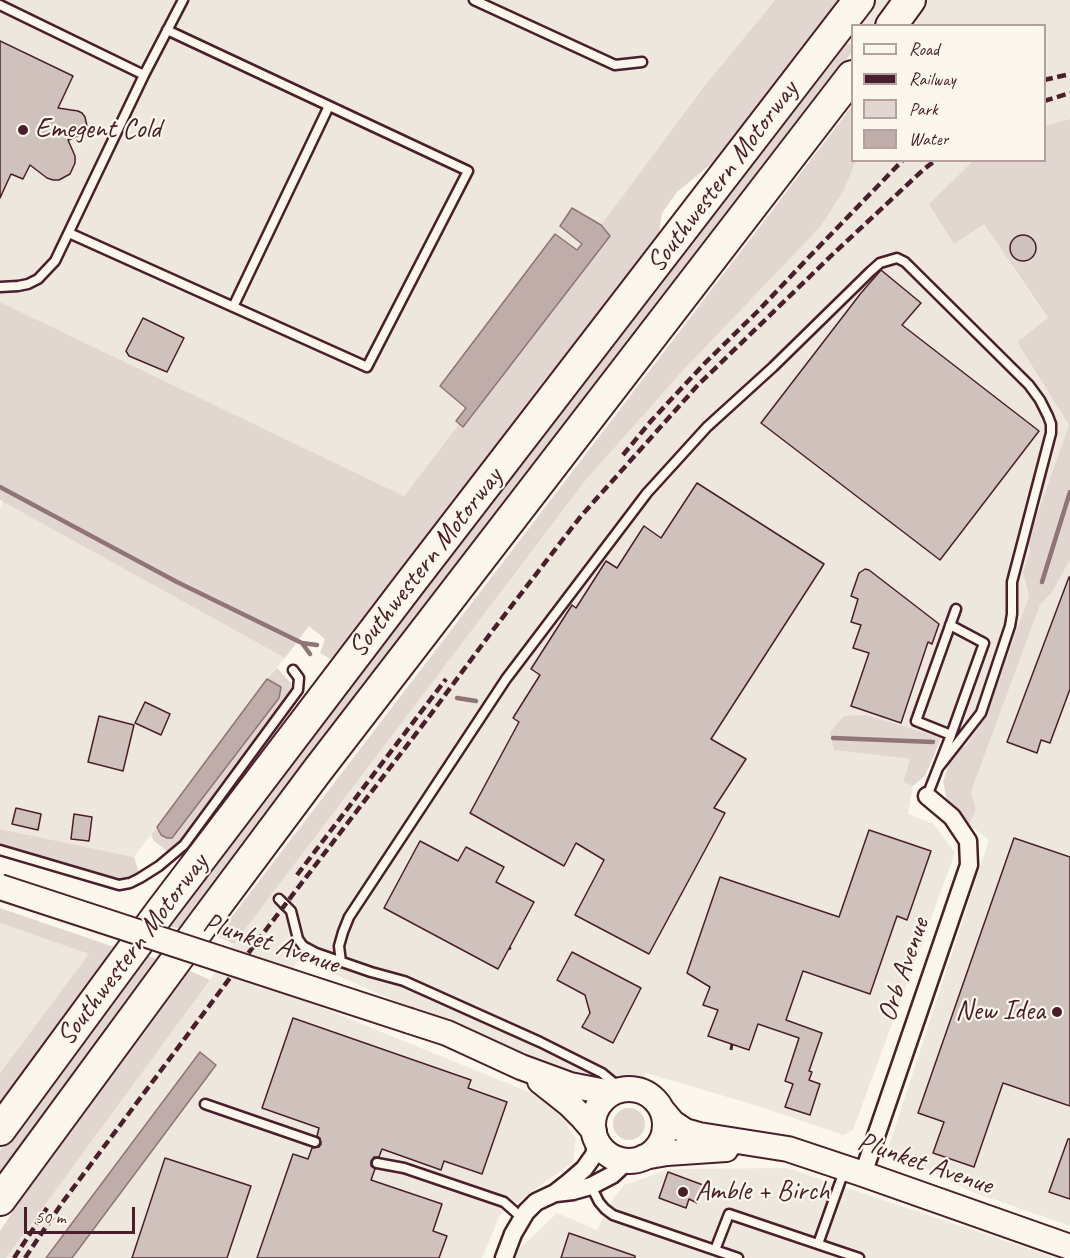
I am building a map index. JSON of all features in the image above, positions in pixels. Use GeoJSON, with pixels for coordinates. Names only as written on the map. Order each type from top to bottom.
{"type":"FeatureCollection","features":[{"type":"Feature","properties":{"kind":"highway","name":"Southwestern Motorway"},"geometry":{"type":"LineString","coordinates":[[0,1130],[161,911],[408,586],[859,0]]}},
{"type":"Feature","properties":{"kind":"highway"},"geometry":{"type":"LineString","coordinates":[[892,24],[910,0]]}},
{"type":"Feature","properties":{"kind":"highway","name":"Southwestern Motorway"},"geometry":{"type":"LineString","coordinates":[[0,1200],[317,771],[848,83]]}},
{"type":"Feature","properties":{"kind":"main road","name":"Plunket Avenue"},"geometry":{"type":"LineString","coordinates":[[0,887],[447,1033],[521,1067],[570,1085],[616,1091]]}},
{"type":"Feature","properties":{"kind":"main road","name":"Plunket Avenue"},"geometry":{"type":"LineString","coordinates":[[521,1067],[569,1104],[595,1134]]}},
{"type":"Feature","properties":{"kind":"main road"},"geometry":{"type":"LineString","coordinates":[[634,1089],[646,1092],[656,1099],[665,1120],[665,1132],[654,1151],[636,1159],[617,1158],[608,1154],[601,1147],[595,1134],[594,1120],[603,1100],[616,1091],[634,1089]]}},
{"type":"Feature","properties":{"kind":"main road","name":"Plunket Avenue"},"geometry":{"type":"LineString","coordinates":[[662,1110],[672,1123],[699,1136],[788,1149],[1059,1245]]}},
{"type":"Feature","properties":{"kind":"main road","name":"Plunket Avenue"},"geometry":{"type":"LineString","coordinates":[[636,1159],[667,1153],[758,1145]]}},
{"type":"Feature","properties":{"kind":"street","name":"Orb Avenue"},"geometry":{"type":"LineString","coordinates":[[854,1171],[969,865],[968,841],[952,817],[927,796]]}},
{"type":"Feature","properties":{"kind":"street"},"geometry":{"type":"LineString","coordinates":[[504,1258],[513,1234],[530,1208],[555,1193],[584,1169],[594,1155],[595,1134]]}},
{"type":"Feature","properties":{"kind":"street"},"geometry":{"type":"LineString","coordinates":[[555,1193],[591,1186],[636,1159]]}},
{"type":"Feature","properties":{"kind":"lane"},"geometry":{"type":"LineString","coordinates":[[0,287],[28,284],[38,279],[55,261],[144,75],[183,0]]}},
{"type":"Feature","properties":{"kind":"lane"},"geometry":{"type":"LineString","coordinates":[[474,0],[615,65],[642,62]]}},
{"type":"Feature","properties":{"kind":"lane"},"geometry":{"type":"LineString","coordinates":[[0,5],[144,75]]}},
{"type":"Feature","properties":{"kind":"lane"},"geometry":{"type":"LineString","coordinates":[[69,233],[368,367],[468,171],[167,30]]}},
{"type":"Feature","properties":{"kind":"lane"},"geometry":{"type":"LineString","coordinates":[[233,307],[329,106]]}},
{"type":"Feature","properties":{"kind":"lane"},"geometry":{"type":"LineString","coordinates":[[341,962],[339,946],[349,917],[506,679],[647,493],[707,427],[773,367],[871,271],[880,263],[897,258],[905,262],[1029,385],[1040,400],[1051,424],[1051,433],[1012,582],[1010,626],[978,717],[938,768]]}},
{"type":"Feature","properties":{"kind":"lane"},"geometry":{"type":"LineString","coordinates":[[951,735],[916,721],[956,609]]}},
{"type":"Feature","properties":{"kind":"lane"},"geometry":{"type":"LineString","coordinates":[[927,796],[984,643],[950,625]]}},
{"type":"Feature","properties":{"kind":"lane"},"geometry":{"type":"LineString","coordinates":[[0,850],[119,885],[130,884],[140,878],[159,866],[184,845],[298,690],[299,678],[293,670]]}},
{"type":"Feature","properties":{"kind":"lane"},"geometry":{"type":"LineString","coordinates":[[279,899],[291,911],[298,939],[303,946],[316,954],[404,981],[540,1041],[602,1073],[616,1091]]}},
{"type":"Feature","properties":{"kind":"lane"},"geometry":{"type":"LineString","coordinates":[[205,1104],[315,1142]]}},
{"type":"Feature","properties":{"kind":"lane"},"geometry":{"type":"LineString","coordinates":[[377,1163],[404,1168],[504,1202],[522,1218]]}},
{"type":"Feature","properties":{"kind":"lane"},"geometry":{"type":"LineString","coordinates":[[818,1244],[854,1171]]}},
{"type":"Feature","properties":{"kind":"lane"},"geometry":{"type":"LineString","coordinates":[[591,1186],[599,1202],[614,1215],[738,1258]]}},
{"type":"Feature","properties":{"kind":"lane"},"geometry":{"type":"LineString","coordinates":[[715,1250],[729,1214],[859,1258]]}},
{"type":"Feature","properties":{"kind":"path"},"geometry":{"type":"LineString","coordinates":[[731,1050],[732,1044]]}},
{"type":"Feature","properties":{"kind":"shaded area"},"geometry":{"type":"Polygon","coordinates":[[[0,0],[775,0],[706,84],[601,225],[572,209],[560,226],[582,244],[577,250],[555,234],[466,408],[456,421],[459,424],[404,496],[0,302],[0,0]]]}},
{"type":"Feature","properties":{"kind":"shaded area"},"geometry":{"type":"Polygon","coordinates":[[[843,0],[1070,0],[1070,119],[1046,126],[1046,24],[851,24],[851,45],[843,41],[843,0]]]}},
{"type":"Feature","properties":{"kind":"shaded area"},"geometry":{"type":"Polygon","coordinates":[[[856,162],[972,162],[929,204],[984,224],[1048,319],[1017,342],[1069,425],[1028,540],[1030,551],[1023,572],[1029,596],[987,715],[965,748],[941,738],[834,750],[910,759],[903,782],[913,786],[908,814],[934,824],[955,853],[853,1130],[843,1135],[758,1106],[646,1073],[642,1079],[623,1078],[597,1083],[572,1079],[298,958],[283,992],[534,1094],[560,1115],[576,1139],[573,1162],[500,1215],[482,1258],[6,1258],[234,944],[585,481],[844,190],[856,162]]]}},
{"type":"Feature","properties":{"kind":"shaded area"},"geometry":{"type":"Polygon","coordinates":[[[3,501],[285,658],[134,857],[0,829],[0,508],[3,501]]]}},
{"type":"Feature","properties":{"kind":"shaded area"},"geometry":{"type":"Polygon","coordinates":[[[1070,560],[1070,1226],[970,1191],[888,1149],[989,840],[969,825],[976,810],[971,792],[1040,605],[1053,591],[1070,560]]]}},
{"type":"Feature","properties":{"kind":"shaded area"},"geometry":{"type":"Polygon","coordinates":[[[0,923],[90,954],[0,1073],[0,923]]]}},
{"type":"Feature","properties":{"kind":"shaded area"},"geometry":{"type":"Polygon","coordinates":[[[787,1168],[1057,1258],[516,1258],[518,1250],[557,1213],[597,1230],[610,1203],[624,1185],[671,1169],[787,1168]]]}},
{"type":"Feature","properties":{"kind":"green space"},"geometry":{"type":"Polygon","coordinates":[[[775,0],[838,0],[716,160],[677,192],[662,213],[659,232],[332,660],[320,653],[325,639],[309,626],[285,658],[0,500],[0,302],[404,496],[459,424],[462,426],[610,236],[601,225],[706,84],[775,0]]]}},
{"type":"Feature","properties":{"kind":"green space"},"geometry":{"type":"Polygon","coordinates":[[[843,41],[851,45],[851,53],[712,239],[183,930],[166,925],[843,41]]]}},
{"type":"Feature","properties":{"kind":"green space"},"geometry":{"type":"Polygon","coordinates":[[[851,107],[851,162],[856,162],[844,190],[820,227],[688,365],[585,481],[234,944],[217,936],[851,107]]]}},
{"type":"Feature","properties":{"kind":"green space"},"geometry":{"type":"Polygon","coordinates":[[[1070,119],[1070,560],[1053,591],[1040,605],[971,792],[976,810],[969,825],[948,805],[943,782],[955,744],[965,747],[987,715],[1029,596],[1023,572],[1030,551],[1028,540],[1069,425],[1017,342],[1048,318],[984,224],[954,244],[929,204],[972,162],[1046,162],[1046,126],[1070,119]]]}},
{"type":"Feature","properties":{"kind":"green space"},"geometry":{"type":"Polygon","coordinates":[[[277,668],[291,683],[291,692],[177,846],[168,852],[154,841],[151,835],[157,827],[161,835],[172,837],[279,698],[281,687],[267,679],[277,668]]]}},
{"type":"Feature","properties":{"kind":"green space"},"geometry":{"type":"Polygon","coordinates":[[[867,715],[941,738],[925,776],[913,786],[903,782],[910,759],[834,750],[830,732],[844,716],[867,715]]]}},
{"type":"Feature","properties":{"kind":"green space"},"geometry":{"type":"Polygon","coordinates":[[[0,829],[134,857],[139,873],[124,880],[105,877],[0,847],[0,829]]]}},
{"type":"Feature","properties":{"kind":"green space"},"geometry":{"type":"Polygon","coordinates":[[[0,908],[117,948],[0,1101],[0,1073],[89,954],[0,923],[0,908]]]}},
{"type":"Feature","properties":{"kind":"green space"},"geometry":{"type":"Polygon","coordinates":[[[145,955],[160,960],[0,1178],[0,1151],[145,955]]]}},
{"type":"Feature","properties":{"kind":"green space"},"geometry":{"type":"Polygon","coordinates":[[[188,970],[210,980],[6,1258],[0,1258],[0,1231],[64,1133],[188,970]]]}},
{"type":"Feature","properties":{"kind":"green space"},"geometry":{"type":"Polygon","coordinates":[[[629,1108],[640,1113],[645,1124],[640,1135],[629,1140],[618,1135],[613,1124],[618,1113],[629,1108]]]}},
{"type":"Feature","properties":{"kind":"water"},"geometry":{"type":"Polygon","coordinates":[[[572,208],[601,225],[610,236],[463,427],[456,421],[466,408],[440,386],[555,234],[577,250],[582,244],[560,226],[572,208]]]}},
{"type":"Feature","properties":{"kind":"water"},"geometry":{"type":"Polygon","coordinates":[[[267,679],[281,687],[279,698],[172,838],[161,835],[157,827],[267,679]]]}},
{"type":"Feature","properties":{"kind":"water"},"geometry":{"type":"Polygon","coordinates":[[[200,1052],[216,1065],[72,1258],[46,1258],[200,1052]]]}},
{"type":"Feature","properties":{"kind":"building","name":"Emegent Cold"},"geometry":{"type":"Polygon","coordinates":[[[0,41],[73,76],[58,108],[82,113],[87,126],[83,134],[68,140],[75,156],[75,163],[70,174],[59,180],[53,180],[30,165],[23,179],[11,174],[0,198],[0,41]]]}},
{"type":"Feature","properties":{"kind":"building"},"geometry":{"type":"Polygon","coordinates":[[[1023,235],[1032,239],[1036,248],[1032,257],[1023,261],[1014,257],[1010,248],[1014,239],[1023,235]]]}},
{"type":"Feature","properties":{"kind":"building"},"geometry":{"type":"Polygon","coordinates":[[[881,270],[921,303],[902,325],[1039,431],[940,560],[761,423],[881,270]]]}},
{"type":"Feature","properties":{"kind":"building"},"geometry":{"type":"Polygon","coordinates":[[[143,318],[184,338],[167,372],[129,356],[126,351],[143,318]]]}},
{"type":"Feature","properties":{"kind":"building"},"geometry":{"type":"Polygon","coordinates":[[[697,483],[824,564],[711,739],[746,759],[714,808],[725,813],[649,954],[575,915],[604,860],[576,843],[564,866],[470,813],[519,722],[513,718],[540,675],[531,669],[572,605],[576,608],[606,561],[617,568],[644,526],[661,538],[697,483]]]}},
{"type":"Feature","properties":{"kind":"building"},"geometry":{"type":"Polygon","coordinates":[[[865,569],[939,624],[932,644],[928,642],[901,723],[851,706],[869,653],[853,648],[861,625],[851,622],[858,599],[851,596],[859,573],[865,569]]]}},
{"type":"Feature","properties":{"kind":"building"},"geometry":{"type":"Polygon","coordinates":[[[1069,577],[1070,689],[1050,743],[1041,740],[1037,753],[1007,742],[1069,577]]]}},
{"type":"Feature","properties":{"kind":"building"},"geometry":{"type":"Polygon","coordinates":[[[145,702],[170,714],[161,735],[135,723],[145,702]]]}},
{"type":"Feature","properties":{"kind":"building"},"geometry":{"type":"Polygon","coordinates":[[[99,716],[134,725],[123,771],[88,762],[99,716]]]}},
{"type":"Feature","properties":{"kind":"building"},"geometry":{"type":"Polygon","coordinates":[[[16,808],[41,814],[38,830],[12,824],[16,808]]]}},
{"type":"Feature","properties":{"kind":"building"},"geometry":{"type":"Polygon","coordinates":[[[74,814],[92,817],[89,841],[71,839],[74,814]]]}},
{"type":"Feature","properties":{"kind":"building"},"geometry":{"type":"Polygon","coordinates":[[[869,830],[931,851],[907,920],[897,916],[870,994],[803,971],[786,1020],[822,1033],[809,1071],[812,1072],[809,1080],[820,1084],[810,1115],[785,1107],[793,1084],[785,1081],[799,1038],[758,1024],[749,1050],[708,1036],[718,1010],[703,1005],[710,987],[687,973],[720,877],[839,917],[869,830]]]}},
{"type":"Feature","properties":{"kind":"building"},"geometry":{"type":"Polygon","coordinates":[[[1014,838],[1070,857],[1070,1106],[1003,1083],[974,1167],[933,1153],[944,1122],[918,1113],[1014,838]]]}},
{"type":"Feature","properties":{"kind":"building"},"geometry":{"type":"Polygon","coordinates":[[[420,841],[458,861],[466,847],[504,867],[496,882],[534,902],[498,969],[384,908],[420,841]]]}},
{"type":"Feature","properties":{"kind":"building"},"geometry":{"type":"Polygon","coordinates":[[[572,952],[641,988],[613,1043],[582,1027],[590,1013],[585,995],[557,980],[572,952]]]}},
{"type":"Feature","properties":{"kind":"building"},"geometry":{"type":"Polygon","coordinates":[[[293,1018],[471,1080],[468,1088],[507,1102],[482,1174],[444,1161],[441,1170],[382,1149],[379,1157],[374,1157],[371,1161],[371,1166],[375,1169],[371,1180],[442,1204],[433,1231],[447,1236],[439,1258],[257,1258],[293,1154],[308,1159],[312,1148],[319,1147],[321,1144],[317,1136],[319,1128],[262,1108],[293,1018]]]}},
{"type":"Feature","properties":{"kind":"building"},"geometry":{"type":"Polygon","coordinates":[[[1068,1139],[1070,1139],[1070,1199],[1049,1192],[1068,1139]]]}},
{"type":"Feature","properties":{"kind":"building"},"geometry":{"type":"Polygon","coordinates":[[[165,1158],[251,1186],[227,1258],[132,1258],[165,1158]]]}},
{"type":"Feature","properties":{"kind":"building","name":"Amble + Birch"},"geometry":{"type":"Polygon","coordinates":[[[668,1172],[703,1185],[697,1203],[689,1199],[686,1208],[659,1198],[668,1172]]]}},
{"type":"Feature","properties":{"kind":"building"},"geometry":{"type":"Polygon","coordinates":[[[569,1233],[635,1256],[635,1258],[561,1258],[569,1233]]]}},
{"type":"Feature","properties":{"kind":"waterway"},"geometry":{"type":"LineString","coordinates":[[0,487],[177,582],[302,643]]}},
{"type":"Feature","properties":{"kind":"waterway"},"geometry":{"type":"LineString","coordinates":[[1042,582],[1070,492]]}},
{"type":"Feature","properties":{"kind":"waterway"},"geometry":{"type":"LineString","coordinates":[[310,654],[302,643],[317,645]]}},
{"type":"Feature","properties":{"kind":"waterway"},"geometry":{"type":"LineString","coordinates":[[457,698],[476,701]]}},
{"type":"Feature","properties":{"kind":"waterway"},"geometry":{"type":"LineString","coordinates":[[833,738],[933,742]]}},
{"type":"Feature","properties":{"kind":"railway"},"geometry":{"type":"LineString","coordinates":[[1046,80],[1070,74]]}},
{"type":"Feature","properties":{"kind":"railway"},"geometry":{"type":"LineString","coordinates":[[1046,100],[1070,93]]}},
{"type":"Feature","properties":{"kind":"railway"},"geometry":{"type":"LineString","coordinates":[[623,455],[705,363],[901,162]]}},
{"type":"Feature","properties":{"kind":"railway"},"geometry":{"type":"LineString","coordinates":[[25,1258],[62,1203],[268,927],[581,516],[698,385],[833,254],[933,162]]}},
{"type":"Feature","properties":{"kind":"railway"},"geometry":{"type":"LineString","coordinates":[[297,875],[446,679]]}},
{"type":"Feature","properties":{"kind":"railway"},"geometry":{"type":"LineString","coordinates":[[14,1258],[47,1208]]}},
{"type":"Feature","properties":{"kind":"place","name":"Emegent Cold"},"geometry":{"type":"Point","coordinates":[23,130]}},
{"type":"Feature","properties":{"kind":"place","name":"New Idea"},"geometry":{"type":"Point","coordinates":[1057,1012]}},
{"type":"Feature","properties":{"kind":"place","name":"Amble + Birch"},"geometry":{"type":"Point","coordinates":[683,1192]}}]}
